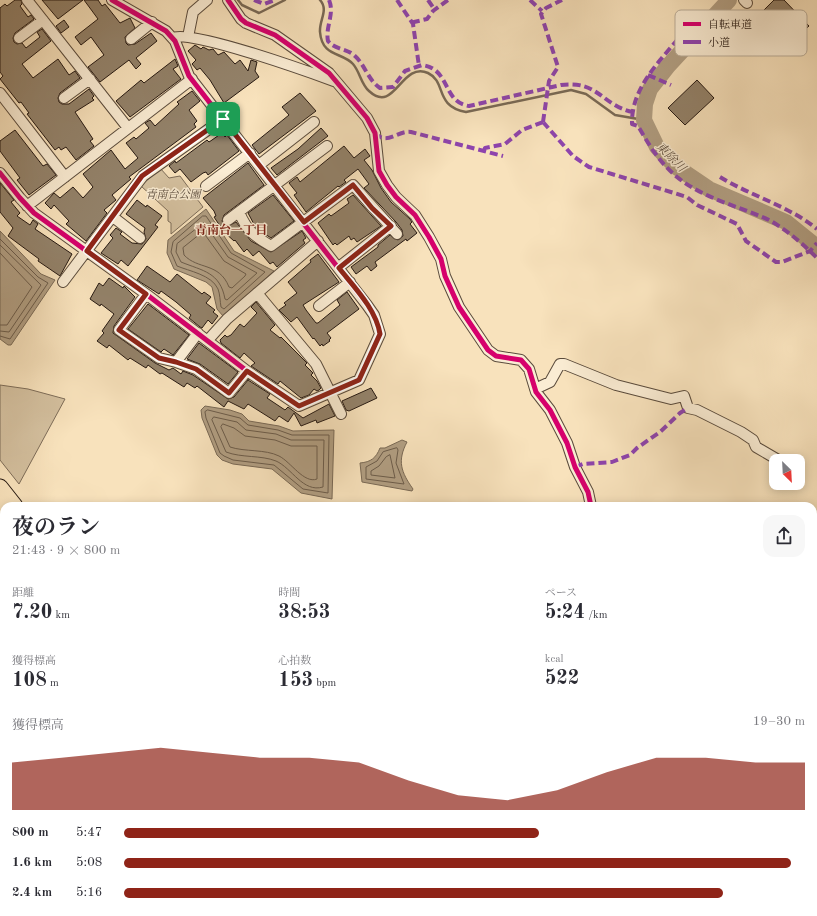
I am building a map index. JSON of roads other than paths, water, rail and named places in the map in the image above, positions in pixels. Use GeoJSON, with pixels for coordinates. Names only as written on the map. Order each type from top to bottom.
{"type":"FeatureCollection","features":[{"type":"Feature","properties":{"kind":"highway"},"geometry":{"type":"LineString","coordinates":[[0,487],[12,502]]}},
{"type":"Feature","properties":{"kind":"street"},"geometry":{"type":"LineString","coordinates":[[27,0],[128,128]]}},
{"type":"Feature","properties":{"kind":"street"},"geometry":{"type":"LineString","coordinates":[[0,173],[27,206],[208,340],[247,371],[299,406],[359,380],[380,334],[374,315],[304,222],[192,79],[173,38],[166,31],[152,22],[112,0]]}},
{"type":"Feature","properties":{"kind":"street"},"geometry":{"type":"LineString","coordinates":[[188,37],[193,12],[207,0]]}},
{"type":"Feature","properties":{"kind":"street"},"geometry":{"type":"LineString","coordinates":[[228,0],[241,19],[275,35],[317,64],[336,82],[367,118],[375,133],[378,170],[396,197],[415,215],[429,237],[441,259],[445,276],[459,307],[488,350],[496,356],[521,360],[530,369],[535,389],[557,422],[567,443],[575,467],[588,492],[591,502]]}},
{"type":"Feature","properties":{"kind":"street"},"geometry":{"type":"LineString","coordinates":[[20,38],[43,20]]}},
{"type":"Feature","properties":{"kind":"street"},"geometry":{"type":"LineString","coordinates":[[131,39],[152,22]]}},
{"type":"Feature","properties":{"kind":"street"},"geometry":{"type":"LineString","coordinates":[[173,38],[177,36],[188,37],[227,46],[336,82]]}},
{"type":"Feature","properties":{"kind":"street"},"geometry":{"type":"LineString","coordinates":[[64,98],[90,79]]}},
{"type":"Feature","properties":{"kind":"street"},"geometry":{"type":"LineString","coordinates":[[27,206],[192,79]]}},
{"type":"Feature","properties":{"kind":"street"},"geometry":{"type":"LineString","coordinates":[[0,93],[65,177]]}},
{"type":"Feature","properties":{"kind":"street"},"geometry":{"type":"LineString","coordinates":[[63,282],[113,217],[142,176],[223,119]]}},
{"type":"Feature","properties":{"kind":"street"},"geometry":{"type":"LineString","coordinates":[[259,165],[314,122]]}},
{"type":"Feature","properties":{"kind":"street"},"geometry":{"type":"LineString","coordinates":[[228,220],[327,146]]}},
{"type":"Feature","properties":{"kind":"street"},"geometry":{"type":"LineString","coordinates":[[206,186],[250,153]]}},
{"type":"Feature","properties":{"kind":"street"},"geometry":{"type":"LineString","coordinates":[[239,212],[245,227],[257,238],[271,246],[353,185],[372,208],[394,230],[339,268]]}},
{"type":"Feature","properties":{"kind":"street"},"geometry":{"type":"LineString","coordinates":[[113,217],[140,238]]}},
{"type":"Feature","properties":{"kind":"street"},"geometry":{"type":"LineString","coordinates":[[208,340],[227,319],[318,241]]}},
{"type":"Feature","properties":{"kind":"street"},"geometry":{"type":"LineString","coordinates":[[318,306],[350,282]]}},
{"type":"Feature","properties":{"kind":"street"},"geometry":{"type":"LineString","coordinates":[[257,293],[316,364],[341,414]]}},
{"type":"Feature","properties":{"kind":"street"},"geometry":{"type":"LineString","coordinates":[[146,294],[119,330],[159,358],[196,369],[229,393],[247,371]]}},
{"type":"Feature","properties":{"kind":"street"},"geometry":{"type":"LineString","coordinates":[[176,362],[198,333]]}},
{"type":"Feature","properties":{"kind":"street"},"geometry":{"type":"LineString","coordinates":[[535,389],[550,382],[560,364],[564,364],[588,375],[616,385],[671,399],[684,396],[688,408],[697,410],[741,432],[753,440],[756,447],[769,455]]}},
{"type":"Feature","properties":{"kind":"water"},"geometry":{"type":"Polygon","coordinates":[[[206,209],[234,251],[274,271],[223,316],[217,309],[212,287],[206,282],[174,269],[167,253],[168,240],[206,209]]]}},
{"type":"Feature","properties":{"kind":"water"},"geometry":{"type":"Polygon","coordinates":[[[0,231],[41,274],[55,280],[11,345],[8,345],[0,339],[0,231]]]}},
{"type":"Feature","properties":{"kind":"water"},"geometry":{"type":"Polygon","coordinates":[[[205,406],[230,410],[242,414],[249,421],[279,426],[293,431],[334,430],[332,499],[301,493],[272,469],[233,464],[222,460],[217,455],[202,418],[201,410],[205,406]]]}},
{"type":"Feature","properties":{"kind":"water"},"geometry":{"type":"Polygon","coordinates":[[[402,440],[407,442],[401,461],[403,472],[413,489],[412,491],[362,482],[360,463],[373,459],[380,448],[385,448],[402,440]]]}},
{"type":"Feature","properties":{"kind":"waterway"},"geometry":{"type":"LineString","coordinates":[[238,0],[242,5],[259,13],[285,0]]}},
{"type":"Feature","properties":{"kind":"waterway"},"geometry":{"type":"LineString","coordinates":[[320,0],[324,8],[320,28],[324,46],[333,53],[349,60],[353,64],[366,88],[378,97],[385,97],[392,93],[411,74],[419,71],[428,73],[434,77],[449,105],[466,112],[571,90],[586,94],[615,115],[644,120]]}},
{"type":"Feature","properties":{"kind":"waterway","name":"東除川"},"geometry":{"type":"LineString","coordinates":[[720,10],[729,0]]}},
{"type":"Feature","properties":{"kind":"waterway","name":"東除川"},"geometry":{"type":"LineString","coordinates":[[677,56],[650,89],[645,104],[644,120],[657,147],[675,166],[709,189],[786,222],[817,247]]}},
{"type":"Feature","properties":{"kind":"district","name":"青南台一丁目"},"geometry":{"type":"Point","coordinates":[231,230]}},
{"type":"Feature","properties":{"kind":"park label","name":"青南台公園"},"geometry":{"type":"Point","coordinates":[173,194]}}]}
